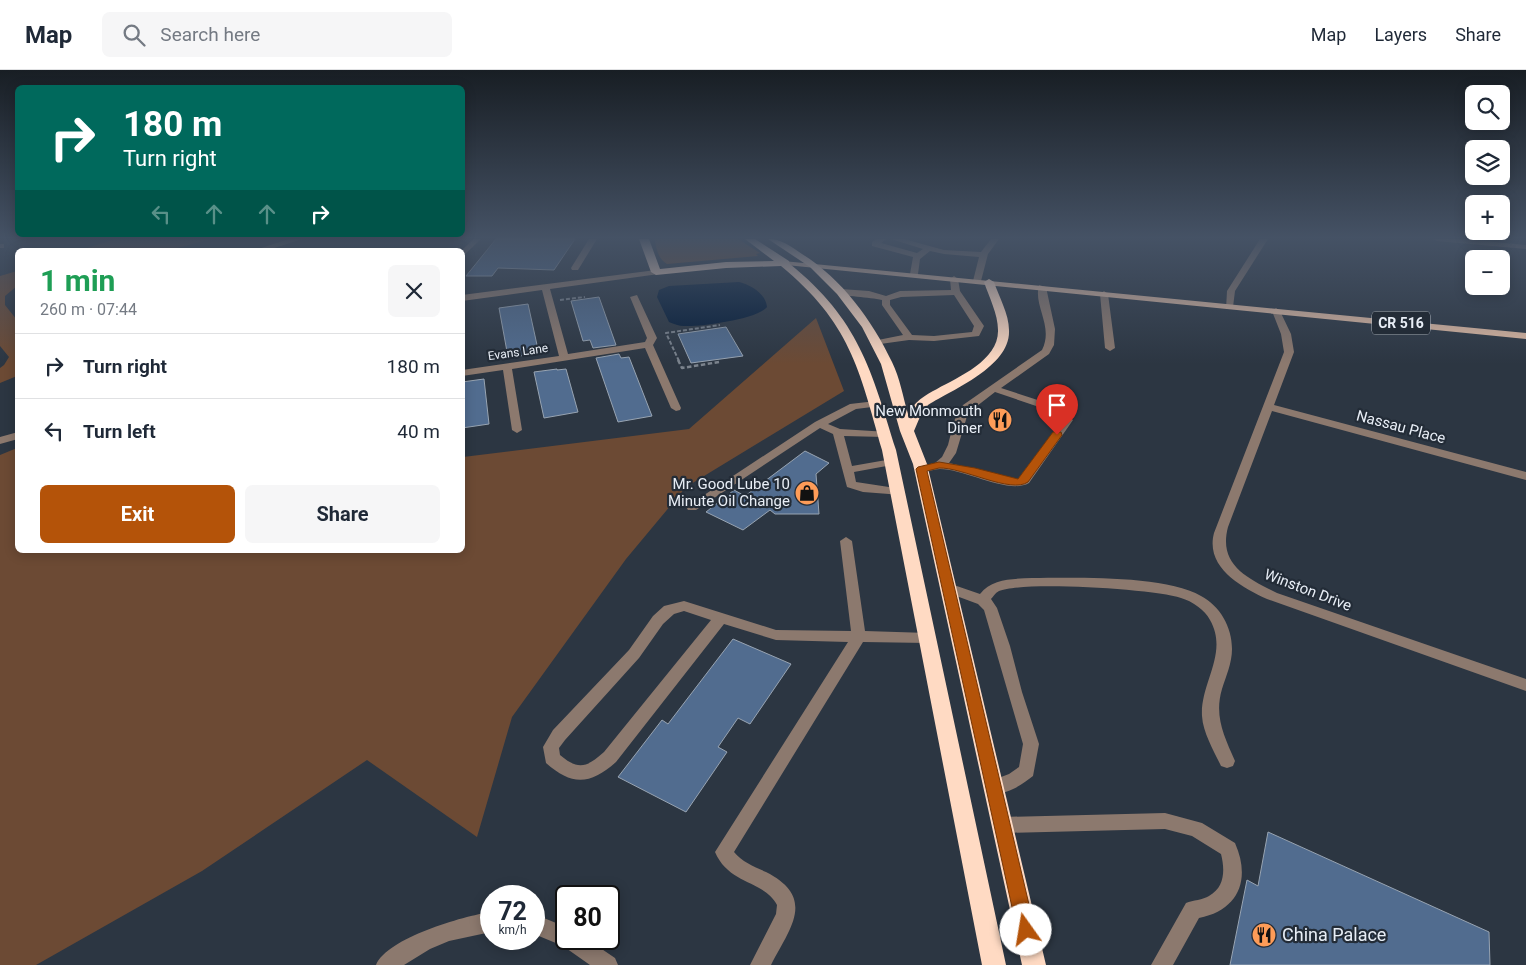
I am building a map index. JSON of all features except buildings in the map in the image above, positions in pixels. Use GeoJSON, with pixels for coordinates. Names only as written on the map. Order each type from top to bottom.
{"type":"FeatureCollection","features":[{"type":"Feature","properties":{"kind":"highway"},"geometry":{"type":"LineString","coordinates":[[805,281],[840,323],[856,350],[876,404],[892,462],[994,965]]}},
{"type":"Feature","properties":{"kind":"highway"},"geometry":{"type":"LineString","coordinates":[[829,281],[841,292],[867,326],[887,364],[907,432],[921,469],[1034,965]]}},
{"type":"Feature","properties":{"kind":"highway"},"geometry":{"type":"LineString","coordinates":[[907,432],[916,410],[924,402],[984,366],[995,357],[1001,348],[1004,331],[983,282]]}},
{"type":"Feature","properties":{"kind":"main road","name":"CR 516"},"geometry":{"type":"LineString","coordinates":[[974,281],[1526,336]]}},
{"type":"Feature","properties":{"kind":"street"},"geometry":{"type":"LineString","coordinates":[[465,298],[591,281]]}},
{"type":"Feature","properties":{"kind":"street"},"geometry":{"type":"LineString","coordinates":[[876,343],[909,338],[937,339],[976,334],[979,326],[960,295],[956,292],[954,281]]}},
{"type":"Feature","properties":{"kind":"street"},"geometry":{"type":"LineString","coordinates":[[1229,307],[1231,291],[1237,281]]}},
{"type":"Feature","properties":{"kind":"street","name":"Evans Lane"},"geometry":{"type":"LineString","coordinates":[[465,373],[564,358],[545,287]]}},
{"type":"Feature","properties":{"kind":"street"},"geometry":{"type":"LineString","coordinates":[[939,465],[947,459],[964,410],[1046,352],[1051,345],[1053,334],[1043,302],[1042,288]]}},
{"type":"Feature","properties":{"kind":"street"},"geometry":{"type":"LineString","coordinates":[[841,292],[869,294],[886,299],[900,294],[956,292]]}},
{"type":"Feature","properties":{"kind":"street"},"geometry":{"type":"LineString","coordinates":[[1104,294],[1110,348]]}},
{"type":"Feature","properties":{"kind":"street"},"geometry":{"type":"LineString","coordinates":[[564,358],[648,344],[652,338],[634,297]]}},
{"type":"Feature","properties":{"kind":"street"},"geometry":{"type":"LineString","coordinates":[[886,299],[886,305],[909,338]]}},
{"type":"Feature","properties":{"kind":"street","name":"Winston Drive"},"geometry":{"type":"LineString","coordinates":[[1276,311],[1286,334],[1289,352],[1222,527],[1218,542],[1219,551],[1225,563],[1239,577],[1272,596],[1526,685]]}},
{"type":"Feature","properties":{"kind":"street"},"geometry":{"type":"LineString","coordinates":[[648,344],[676,408]]}},
{"type":"Feature","properties":{"kind":"street"},"geometry":{"type":"LineString","coordinates":[[507,366],[517,430]]}},
{"type":"Feature","properties":{"kind":"street"},"geometry":{"type":"LineString","coordinates":[[921,469],[939,465],[975,472],[1014,483],[1025,480],[1068,420],[1049,407],[995,388]]}},
{"type":"Feature","properties":{"kind":"street"},"geometry":{"type":"LineString","coordinates":[[692,507],[819,424],[854,406],[876,404]]}},
{"type":"Feature","properties":{"kind":"street","name":"Nassau Place"},"geometry":{"type":"LineString","coordinates":[[1269,407],[1526,476]]}},
{"type":"Feature","properties":{"kind":"street"},"geometry":{"type":"LineString","coordinates":[[819,424],[838,432],[884,434]]}},
{"type":"Feature","properties":{"kind":"street"},"geometry":{"type":"LineString","coordinates":[[838,432],[851,484],[863,488],[898,492]]}},
{"type":"Feature","properties":{"kind":"street"},"geometry":{"type":"LineString","coordinates":[[0,441],[15,436]]}},
{"type":"Feature","properties":{"kind":"street"},"geometry":{"type":"LineString","coordinates":[[847,470],[892,462]]}},
{"type":"Feature","properties":{"kind":"street"},"geometry":{"type":"LineString","coordinates":[[760,965],[786,916],[788,907],[781,893],[732,863],[725,856],[724,852],[859,637],[846,541]]}},
{"type":"Feature","properties":{"kind":"street"},"geometry":{"type":"LineString","coordinates":[[983,600],[994,587],[1005,584],[1101,584],[1152,587],[1184,593],[1199,600],[1212,612],[1219,623],[1224,642],[1225,658],[1211,702],[1210,717],[1227,761]]}},
{"type":"Feature","properties":{"kind":"street"},"geometry":{"type":"LineString","coordinates":[[948,588],[983,600],[990,608],[1031,744],[1028,771],[1015,780],[994,787]]}},
{"type":"Feature","properties":{"kind":"street"},"geometry":{"type":"LineString","coordinates":[[722,618],[610,757],[598,769],[586,773],[572,773],[552,758],[551,747],[559,735],[634,654],[658,620],[675,606],[684,606],[776,635],[928,638]]}},
{"type":"Feature","properties":{"kind":"street"},"geometry":{"type":"LineString","coordinates":[[1002,825],[1165,821],[1196,829],[1229,849],[1234,864],[1233,884],[1216,904],[1193,910],[1177,941],[1161,965]]}},
{"type":"Feature","properties":{"kind":"street"},"geometry":{"type":"LineString","coordinates":[[386,965],[418,943],[448,931],[480,923]]}},
{"type":"Feature","properties":{"kind":"street"},"geometry":{"type":"LineString","coordinates":[[586,950],[608,965]]}},
{"type":"Feature","properties":{"kind":"path"},"geometry":{"type":"LineString","coordinates":[[560,301],[585,298]]}},
{"type":"Feature","properties":{"kind":"path"},"geometry":{"type":"LineString","coordinates":[[719,362],[682,368],[666,333],[720,325]]}},
{"type":"Feature","properties":{"kind":"path"},"geometry":{"type":"LineString","coordinates":[[709,360],[711,364]]}},
{"type":"Feature","properties":{"kind":"shaded area"},"geometry":{"type":"Polygon","coordinates":[[[0,281],[15,281],[15,288],[5,296],[5,305],[15,318],[15,377],[0,383],[0,368],[9,357],[0,346],[0,281]]]}},
{"type":"Feature","properties":{"kind":"shaded area"},"geometry":{"type":"Polygon","coordinates":[[[816,318],[844,391],[686,487],[626,559],[512,717],[477,837],[367,760],[202,871],[36,965],[0,965],[0,455],[15,449],[15,553],[465,553],[465,457],[689,429],[816,318]]]}},
{"type":"Feature","properties":{"kind":"water"},"geometry":{"type":"Polygon","coordinates":[[[739,282],[748,285],[761,294],[767,307],[762,311],[741,319],[715,324],[682,326],[669,322],[657,297],[659,290],[669,286],[739,282]]]}},
{"type":"Feature","properties":{"kind":"place","name":"New Monmouth Diner"},"geometry":{"type":"Point","coordinates":[1000,420]}},
{"type":"Feature","properties":{"kind":"place","name":"Mr. Good Lube 10 Minute Oil Change"},"geometry":{"type":"Point","coordinates":[807,493]}},
{"type":"Feature","properties":{"kind":"place","name":"China Palace"},"geometry":{"type":"Point","coordinates":[1264,935]}},
{"type":"Feature","properties":{"kind":"route"},"geometry":{"type":"LineString","coordinates":[[1026,930],[921,469],[939,465],[975,472],[1014,483],[1020,482],[1025,480],[1057,435]]}}]}
